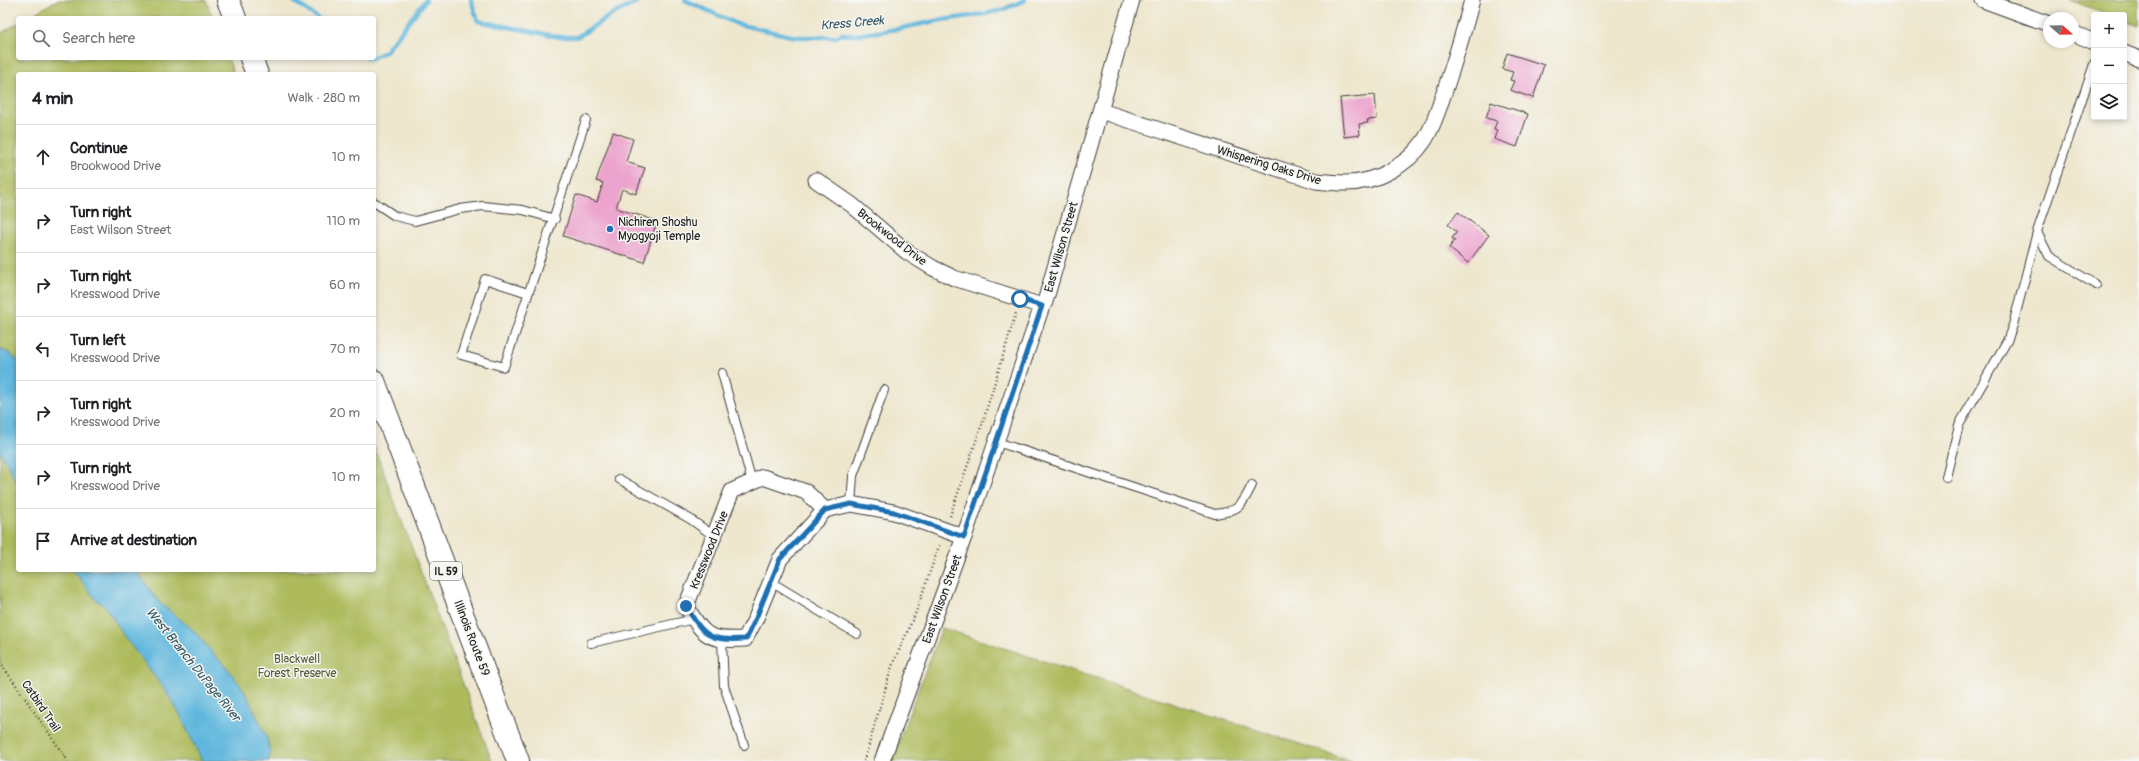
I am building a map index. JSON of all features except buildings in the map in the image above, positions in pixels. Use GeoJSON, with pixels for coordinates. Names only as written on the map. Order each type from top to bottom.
{"type":"FeatureCollection","features":[{"type":"Feature","properties":{"kind":"main road"},"geometry":{"type":"LineString","coordinates":[[252,60],[256,72]]}},
{"type":"Feature","properties":{"kind":"main road","name":"Illinois Route 59"},"geometry":{"type":"LineString","coordinates":[[376,386],[518,761]]}},
{"type":"Feature","properties":{"kind":"street","name":"East Wilson Street"},"geometry":{"type":"LineString","coordinates":[[882,761],[964,537],[1042,306],[1045,302],[1132,0]]}},
{"type":"Feature","properties":{"kind":"street","name":"Whispering Oaks Drive"},"geometry":{"type":"LineString","coordinates":[[1101,111],[1316,181],[1347,183],[1375,177],[1388,172],[1406,160],[1423,142],[1432,127],[1460,48],[1472,0]]}},
{"type":"Feature","properties":{"kind":"street"},"geometry":{"type":"LineString","coordinates":[[1983,0],[2043,22]]}},
{"type":"Feature","properties":{"kind":"street"},"geometry":{"type":"LineString","coordinates":[[2079,36],[2091,41]]}},
{"type":"Feature","properties":{"kind":"street"},"geometry":{"type":"LineString","coordinates":[[2127,54],[2139,59]]}},
{"type":"Feature","properties":{"kind":"street","name":"Brookwood Drive"},"geometry":{"type":"LineString","coordinates":[[816,180],[852,206],[907,252],[928,266],[954,278],[1042,306]]}},
{"type":"Feature","properties":{"kind":"street","name":"Kresswood Drive"},"geometry":{"type":"LineString","coordinates":[[763,477],[806,492],[825,510],[780,559],[746,639],[722,640],[700,630],[686,606],[732,490],[763,477]]}},
{"type":"Feature","properties":{"kind":"street"},"geometry":{"type":"LineString","coordinates":[[825,510],[851,504],[894,512],[964,537]]}},
{"type":"Feature","properties":{"kind":"lane"},"geometry":{"type":"LineString","coordinates":[[1946,477],[1959,425],[2007,341],[2013,325],[2037,232],[2091,73]]}},
{"type":"Feature","properties":{"kind":"lane"},"geometry":{"type":"LineString","coordinates":[[528,293],[485,280],[461,355],[504,367],[528,293],[555,219],[586,120]]}},
{"type":"Feature","properties":{"kind":"lane"},"geometry":{"type":"LineString","coordinates":[[376,203],[395,216],[415,221],[454,211],[483,206],[523,210],[555,219]]}},
{"type":"Feature","properties":{"kind":"lane"},"geometry":{"type":"LineString","coordinates":[[2037,232],[2049,256],[2096,285]]}},
{"type":"Feature","properties":{"kind":"lane"},"geometry":{"type":"LineString","coordinates":[[722,374],[752,482]]}},
{"type":"Feature","properties":{"kind":"lane"},"geometry":{"type":"LineString","coordinates":[[851,504],[853,476],[884,390]]}},
{"type":"Feature","properties":{"kind":"lane"},"geometry":{"type":"LineString","coordinates":[[997,442],[1215,514],[1229,512],[1243,505],[1252,485]]}},
{"type":"Feature","properties":{"kind":"lane"},"geometry":{"type":"LineString","coordinates":[[619,479],[690,518],[714,536]]}},
{"type":"Feature","properties":{"kind":"lane"},"geometry":{"type":"LineString","coordinates":[[771,582],[857,634]]}},
{"type":"Feature","properties":{"kind":"lane"},"geometry":{"type":"LineString","coordinates":[[591,644],[694,619]]}},
{"type":"Feature","properties":{"kind":"lane"},"geometry":{"type":"LineString","coordinates":[[722,640],[724,686],[744,745]]}},
{"type":"Feature","properties":{"kind":"path"},"geometry":{"type":"LineString","coordinates":[[949,520],[983,422],[1017,309]]}},
{"type":"Feature","properties":{"kind":"path"},"geometry":{"type":"LineString","coordinates":[[864,761],[892,666],[916,612],[942,539]]}},
{"type":"Feature","properties":{"kind":"path","name":"Catbird Trail"},"geometry":{"type":"LineString","coordinates":[[0,662],[68,761]]}},
{"type":"Feature","properties":{"kind":"green space"},"geometry":{"type":"Polygon","coordinates":[[[57,0],[206,0],[212,16],[30,16],[57,0]]]}},
{"type":"Feature","properties":{"kind":"green space"},"geometry":{"type":"Polygon","coordinates":[[[2070,0],[2139,0],[2139,26],[2127,22],[2127,12],[2101,12],[2070,0]]]}},
{"type":"Feature","properties":{"kind":"green space","name":"Blackwell Forest Preserve"},"geometry":{"type":"Polygon","coordinates":[[[16,24],[16,60],[229,60],[233,72],[16,72],[16,572],[376,572],[376,452],[492,761],[0,761],[0,34],[16,24]]]}},
{"type":"Feature","properties":{"kind":"green space"},"geometry":{"type":"Polygon","coordinates":[[[942,628],[1352,761],[891,761],[942,628]]]}},
{"type":"Feature","properties":{"kind":"water"},"geometry":{"type":"Polygon","coordinates":[[[0,349],[9,353],[16,359],[16,481],[0,451],[0,349]]]}},
{"type":"Feature","properties":{"kind":"water","name":"West Branch DuPage River"},"geometry":{"type":"Polygon","coordinates":[[[75,572],[137,572],[160,603],[193,630],[224,664],[244,690],[266,735],[270,750],[269,761],[202,761],[179,713],[164,689],[126,639],[105,606],[97,601],[75,572]]]}},
{"type":"Feature","properties":{"kind":"waterway","name":"Kress Creek"},"geometry":{"type":"LineString","coordinates":[[292,0],[315,16]]}},
{"type":"Feature","properties":{"kind":"waterway","name":"Kress Creek"},"geometry":{"type":"LineString","coordinates":[[376,56],[385,52],[426,0]]}},
{"type":"Feature","properties":{"kind":"waterway","name":"Kress Creek"},"geometry":{"type":"LineString","coordinates":[[471,0],[478,21],[560,37],[577,37],[613,14],[642,0]]}},
{"type":"Feature","properties":{"kind":"waterway","name":"Kress Creek"},"geometry":{"type":"LineString","coordinates":[[685,0],[737,24],[796,37],[836,37],[842,34],[855,35],[897,29],[935,21],[985,14],[1002,10],[1025,0]]}},
{"type":"Feature","properties":{"kind":"place","name":"Nichiren Shoshu Myogyoji Temple"},"geometry":{"type":"Point","coordinates":[610,229]}},
{"type":"Feature","properties":{"kind":"route"},"geometry":{"type":"LineString","coordinates":[[686,606],[700,630],[722,640],[746,639],[780,559],[825,510],[851,504],[894,512],[964,537],[1042,306],[1020,299]]}}]}
